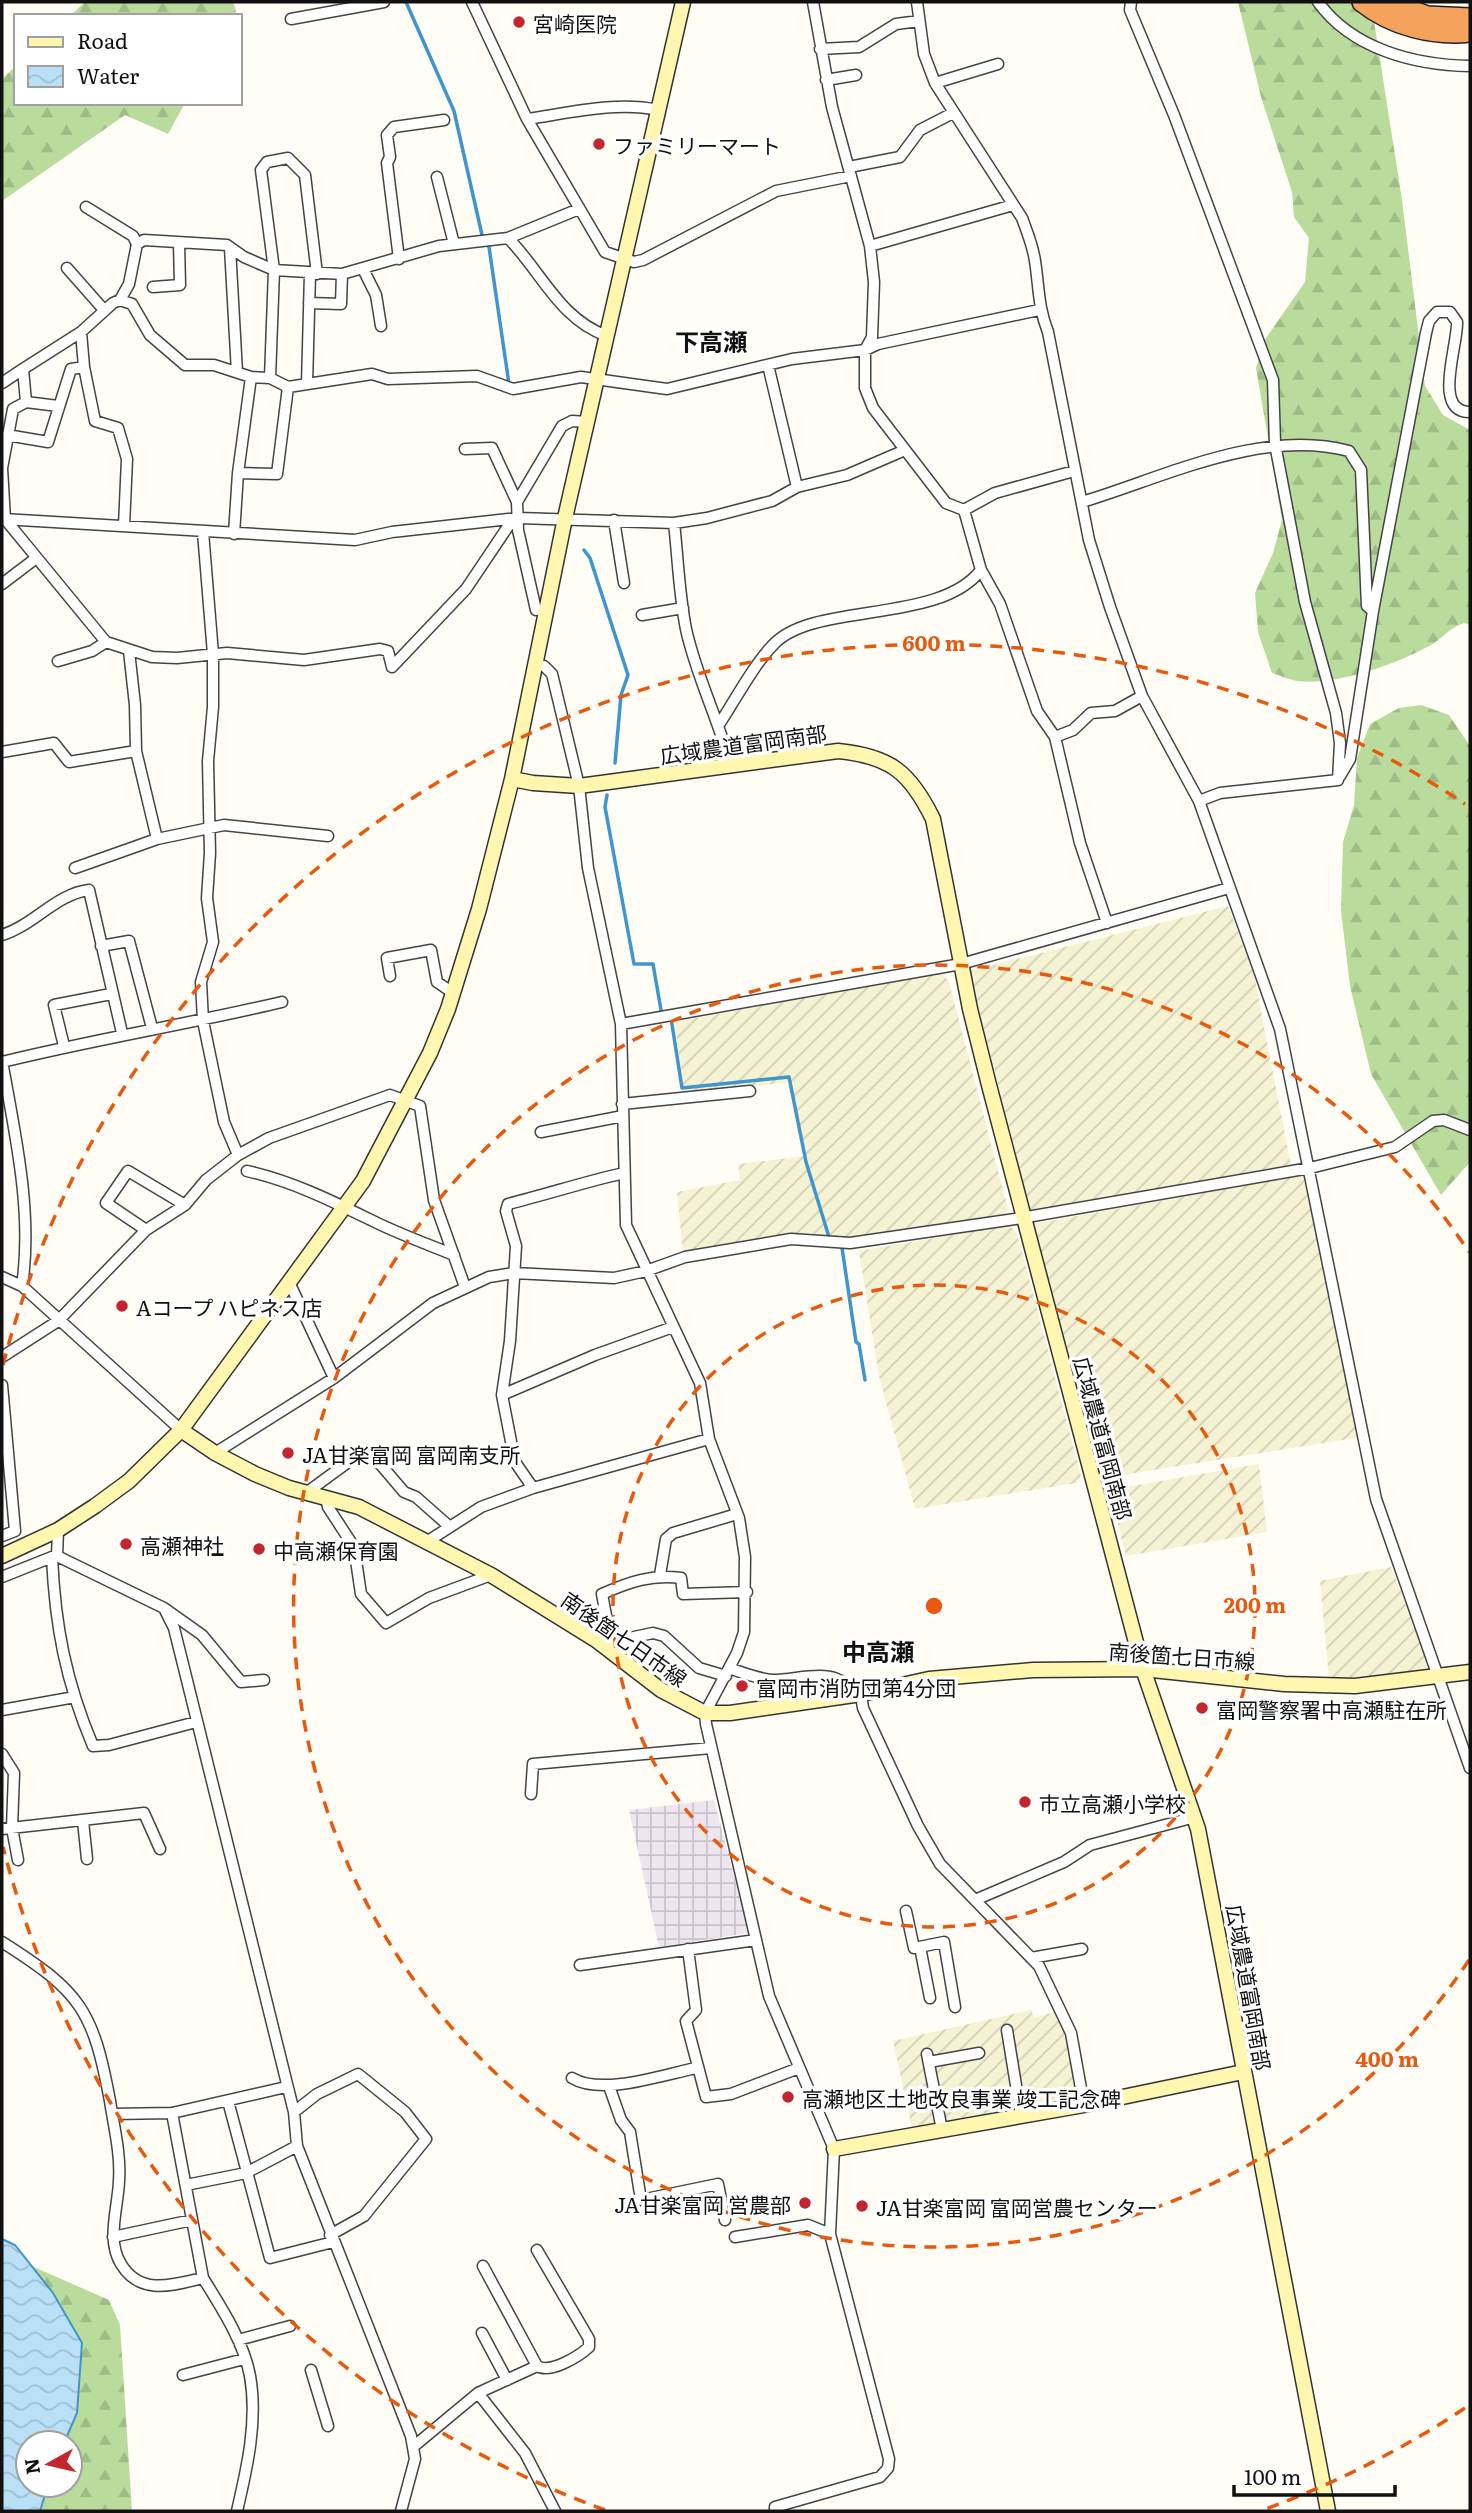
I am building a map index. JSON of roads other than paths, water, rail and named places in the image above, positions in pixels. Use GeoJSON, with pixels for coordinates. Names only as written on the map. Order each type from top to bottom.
{"type":"FeatureCollection","features":[{"type":"Feature","properties":{"kind":"highway"},"geometry":{"type":"LineString","coordinates":[[1362,2],[1385,16],[1422,30],[1470,32]]}},
{"type":"Feature","properties":{"kind":"highway"},"geometry":{"type":"LineString","coordinates":[[1389,2],[1427,16],[1470,18]]}},
{"type":"Feature","properties":{"kind":"street"},"geometry":{"type":"LineString","coordinates":[[291,19],[384,2]]}},
{"type":"Feature","properties":{"kind":"street"},"geometry":{"type":"LineString","coordinates":[[472,2],[527,119],[579,209],[605,252],[624,259],[643,260],[660,253],[776,191],[900,157],[920,130],[953,113]]}},
{"type":"Feature","properties":{"kind":"street"},"geometry":{"type":"LineString","coordinates":[[2,1556],[58,1530],[129,1481],[181,1430],[363,1181],[407,1101],[453,993],[479,909],[512,779],[565,518],[683,2]]}},
{"type":"Feature","properties":{"kind":"street"},"geometry":{"type":"LineString","coordinates":[[813,2],[826,80],[870,246],[874,282],[872,337],[865,349],[865,388],[873,408],[946,503],[964,510],[995,493],[1074,471]]}},
{"type":"Feature","properties":{"kind":"street"},"geometry":{"type":"LineString","coordinates":[[917,2],[924,54],[935,83],[1013,205],[1030,239],[1039,310],[1048,332],[1074,471],[1110,607],[1142,696],[1199,801],[1280,1029],[1376,1499],[1440,1677],[1458,1741],[1470,1768]]}},
{"type":"Feature","properties":{"kind":"street"},"geometry":{"type":"LineString","coordinates":[[1131,2],[1130,10],[1174,115],[1273,380],[1275,444],[1305,603],[1336,713],[1340,743],[1338,780]]}},
{"type":"Feature","properties":{"kind":"street"},"geometry":{"type":"LineString","coordinates":[[1318,2],[1341,28],[1360,41],[1403,56],[1470,66]]}},
{"type":"Feature","properties":{"kind":"street"},"geometry":{"type":"LineString","coordinates":[[820,49],[859,47],[896,24],[919,21]]}},
{"type":"Feature","properties":{"kind":"street"},"geometry":{"type":"LineString","coordinates":[[935,83],[998,64]]}},
{"type":"Feature","properties":{"kind":"street"},"geometry":{"type":"LineString","coordinates":[[826,80],[856,75]]}},
{"type":"Feature","properties":{"kind":"street"},"geometry":{"type":"LineString","coordinates":[[527,119],[615,107],[639,106],[658,110]]}},
{"type":"Feature","properties":{"kind":"street"},"geometry":{"type":"LineString","coordinates":[[399,259],[387,163],[390,157],[387,135],[394,127],[444,120]]}},
{"type":"Feature","properties":{"kind":"street"},"geometry":{"type":"LineString","coordinates":[[270,378],[274,270],[261,170],[267,162],[288,158],[305,175],[313,274],[309,303],[307,384]]}},
{"type":"Feature","properties":{"kind":"street"},"geometry":{"type":"LineString","coordinates":[[438,177],[454,244]]}},
{"type":"Feature","properties":{"kind":"street"},"geometry":{"type":"LineString","coordinates":[[870,246],[1013,205]]}},
{"type":"Feature","properties":{"kind":"street"},"geometry":{"type":"LineString","coordinates":[[2,383],[81,332],[104,310],[120,300],[129,284],[138,244],[133,236],[86,207]]}},
{"type":"Feature","properties":{"kind":"street"},"geometry":{"type":"LineString","coordinates":[[138,244],[155,238],[230,247],[244,257],[274,270],[342,274],[454,244],[508,238],[579,209]]}},
{"type":"Feature","properties":{"kind":"street"},"geometry":{"type":"LineString","coordinates":[[508,238],[548,291],[572,316],[584,327],[607,336]]}},
{"type":"Feature","properties":{"kind":"street"},"geometry":{"type":"LineString","coordinates":[[153,288],[180,285],[180,243]]}},
{"type":"Feature","properties":{"kind":"street"},"geometry":{"type":"LineString","coordinates":[[230,247],[237,372]]}},
{"type":"Feature","properties":{"kind":"street"},"geometry":{"type":"LineString","coordinates":[[67,268],[104,310]]}},
{"type":"Feature","properties":{"kind":"street"},"geometry":{"type":"LineString","coordinates":[[363,269],[376,295],[381,326]]}},
{"type":"Feature","properties":{"kind":"street"},"geometry":{"type":"LineString","coordinates":[[309,303],[341,304],[342,274]]}},
{"type":"Feature","properties":{"kind":"street"},"geometry":{"type":"LineString","coordinates":[[120,300],[132,304],[150,335],[185,365],[214,365],[251,377],[270,378],[288,387],[372,374],[387,379],[477,376],[513,389],[571,379],[597,379],[667,389],[768,365],[865,349],[1039,310]]}},
{"type":"Feature","properties":{"kind":"street"},"geometry":{"type":"LineString","coordinates":[[1338,780],[1350,759],[1373,611],[1426,333],[1429,321],[1437,312],[1450,312],[1457,322],[1449,385],[1451,402],[1462,411],[1470,412]]}},
{"type":"Feature","properties":{"kind":"street"},"geometry":{"type":"LineString","coordinates":[[81,332],[84,367],[95,421],[118,428],[127,459],[124,526]]}},
{"type":"Feature","properties":{"kind":"street"},"geometry":{"type":"LineString","coordinates":[[768,365],[797,487]]}},
{"type":"Feature","properties":{"kind":"street"},"geometry":{"type":"LineString","coordinates":[[7,435],[48,442],[71,369],[84,367]]}},
{"type":"Feature","properties":{"kind":"street"},"geometry":{"type":"LineString","coordinates":[[23,369],[26,402]]}},
{"type":"Feature","properties":{"kind":"street"},"geometry":{"type":"LineString","coordinates":[[234,534],[238,473],[251,377]]}},
{"type":"Feature","properties":{"kind":"street"},"geometry":{"type":"LineString","coordinates":[[238,473],[277,474],[288,387]]}},
{"type":"Feature","properties":{"kind":"street"},"geometry":{"type":"LineString","coordinates":[[58,406],[26,402],[13,409],[2,468],[3,519],[106,642],[129,651],[177,658],[213,654],[304,660],[380,649],[388,651],[392,667],[466,589],[516,519]]}},
{"type":"Feature","properties":{"kind":"street"},"geometry":{"type":"LineString","coordinates":[[536,610],[516,519],[517,502],[562,426],[572,421],[587,422]]}},
{"type":"Feature","properties":{"kind":"street"},"geometry":{"type":"LineString","coordinates":[[1082,502],[1244,450],[1275,444],[1349,451],[1361,470],[1365,510],[1367,606],[1373,611]]}},
{"type":"Feature","properties":{"kind":"street"},"geometry":{"type":"LineString","coordinates":[[465,449],[492,448],[517,502]]}},
{"type":"Feature","properties":{"kind":"street"},"geometry":{"type":"LineString","coordinates":[[3,519],[355,540],[392,532],[516,519],[565,518],[674,523],[772,501],[797,487],[846,475],[905,450]]}},
{"type":"Feature","properties":{"kind":"street"},"geometry":{"type":"LineString","coordinates":[[964,510],[981,570],[1000,604],[1037,711],[1055,737],[1080,843],[1107,923]]}},
{"type":"Feature","properties":{"kind":"street"},"geometry":{"type":"LineString","coordinates":[[614,520],[624,583]]}},
{"type":"Feature","properties":{"kind":"street"},"geometry":{"type":"LineString","coordinates":[[674,523],[683,608],[697,669],[720,723],[731,766]]}},
{"type":"Feature","properties":{"kind":"street"},"geometry":{"type":"LineString","coordinates":[[203,532],[213,654],[213,707],[208,761],[207,898],[213,943],[201,982],[203,1021],[224,1122],[238,1155]]}},
{"type":"Feature","properties":{"kind":"street"},"geometry":{"type":"LineString","coordinates":[[2,584],[35,559]]}},
{"type":"Feature","properties":{"kind":"street"},"geometry":{"type":"LineString","coordinates":[[720,723],[776,641],[807,626],[935,598],[960,587],[981,570]]}},
{"type":"Feature","properties":{"kind":"street"},"geometry":{"type":"LineString","coordinates":[[642,615],[683,608]]}},
{"type":"Feature","properties":{"kind":"street"},"geometry":{"type":"LineString","coordinates":[[58,661],[92,651],[106,642]]}},
{"type":"Feature","properties":{"kind":"street"},"geometry":{"type":"LineString","coordinates":[[129,651],[136,718],[136,751],[157,839]]}},
{"type":"Feature","properties":{"kind":"street"},"geometry":{"type":"LineString","coordinates":[[544,666],[552,674],[579,786],[588,867],[621,1024],[626,1224],[700,1384],[709,1439],[737,1514],[745,1558],[747,1592],[744,1632],[705,1713],[711,1748],[769,1996],[834,2149],[830,2234],[877,2403],[888,2468],[880,2477],[775,2507],[775,2511]]}},
{"type":"Feature","properties":{"kind":"street"},"geometry":{"type":"LineString","coordinates":[[1055,737],[1073,730],[1091,713],[1115,710],[1142,696]]}},
{"type":"Feature","properties":{"kind":"street"},"geometry":{"type":"LineString","coordinates":[[2,752],[54,743],[69,762],[136,751]]}},
{"type":"Feature","properties":{"kind":"street","name":"広域農道富岡南部"},"geometry":{"type":"LineString","coordinates":[[512,779],[579,786],[838,751],[868,755],[897,768],[920,793],[933,819],[961,964],[989,1086],[1143,1669],[1195,1817],[1210,1878],[1243,2072],[1259,2138],[1328,2511]]}},
{"type":"Feature","properties":{"kind":"street"},"geometry":{"type":"LineString","coordinates":[[1199,801],[1220,793],[1338,780]]}},
{"type":"Feature","properties":{"kind":"street"},"geometry":{"type":"LineString","coordinates":[[75,868],[157,839],[209,826],[272,828],[328,836]]}},
{"type":"Feature","properties":{"kind":"street"},"geometry":{"type":"LineString","coordinates":[[621,1024],[961,964],[1229,888]]}},
{"type":"Feature","properties":{"kind":"street"},"geometry":{"type":"LineString","coordinates":[[2,934],[33,919],[72,892],[89,890],[122,1033]]}},
{"type":"Feature","properties":{"kind":"street"},"geometry":{"type":"LineString","coordinates":[[101,946],[129,941],[152,1028]]}},
{"type":"Feature","properties":{"kind":"street"},"geometry":{"type":"LineString","coordinates":[[390,976],[387,958],[431,950],[437,982],[453,993]]}},
{"type":"Feature","properties":{"kind":"street"},"geometry":{"type":"LineString","coordinates":[[64,1046],[54,1005],[111,993]]}},
{"type":"Feature","properties":{"kind":"street"},"geometry":{"type":"LineString","coordinates":[[22,1286],[27,1251],[24,1202],[2,1061],[122,1033],[203,1021],[282,1002]]}},
{"type":"Feature","properties":{"kind":"street"},"geometry":{"type":"LineString","coordinates":[[622,1104],[751,1091]]}},
{"type":"Feature","properties":{"kind":"street"},"geometry":{"type":"LineString","coordinates":[[2,1357],[58,1321],[146,1230],[185,1205],[215,1171],[238,1155],[269,1138],[390,1094],[419,1106],[434,1199],[465,1287]]}},
{"type":"Feature","properties":{"kind":"street"},"geometry":{"type":"LineString","coordinates":[[541,1132],[623,1116]]}},
{"type":"Feature","properties":{"kind":"street"},"geometry":{"type":"LineString","coordinates":[[215,1453],[334,1378],[433,1303],[489,1277],[514,1273],[614,1278],[646,1271],[685,1257],[791,1239],[850,1243],[1025,1217],[1310,1168],[1395,1147],[1433,1121],[1444,1121],[1470,1130]]}},
{"type":"Feature","properties":{"kind":"street"},"geometry":{"type":"LineString","coordinates":[[146,1230],[106,1203],[128,1171],[185,1205]]}},
{"type":"Feature","properties":{"kind":"street"},"geometry":{"type":"LineString","coordinates":[[247,1171],[273,1177],[345,1206],[374,1222],[454,1255]]}},
{"type":"Feature","properties":{"kind":"street"},"geometry":{"type":"LineString","coordinates":[[533,1488],[515,1462],[502,1395],[510,1341],[516,1246],[506,1211],[508,1204],[559,1192],[569,1185],[624,1173]]}},
{"type":"Feature","properties":{"kind":"street"},"geometry":{"type":"LineString","coordinates":[[2,1278],[22,1286],[181,1430]]}},
{"type":"Feature","properties":{"kind":"street"},"geometry":{"type":"LineString","coordinates":[[289,1282],[334,1378]]}},
{"type":"Feature","properties":{"kind":"street"},"geometry":{"type":"LineString","coordinates":[[502,1395],[596,1355],[673,1327]]}},
{"type":"Feature","properties":{"kind":"street"},"geometry":{"type":"LineString","coordinates":[[2,1385],[15,1531],[2,1536]]}},
{"type":"Feature","properties":{"kind":"street","name":"南後箇七日市線"},"geometry":{"type":"LineString","coordinates":[[181,1430],[215,1453],[255,1474],[306,1493],[359,1507],[491,1575],[607,1643],[662,1690],[705,1713],[730,1713],[857,1695],[929,1679],[1009,1672],[1143,1669],[1316,1685],[1355,1686],[1470,1672]]}},
{"type":"Feature","properties":{"kind":"street"},"geometry":{"type":"LineString","coordinates":[[428,1541],[481,1507],[533,1488],[709,1439]]}},
{"type":"Feature","properties":{"kind":"street"},"geometry":{"type":"LineString","coordinates":[[306,1493],[362,1452],[381,1465],[404,1492],[416,1497],[450,1527]]}},
{"type":"Feature","properties":{"kind":"street"},"geometry":{"type":"LineString","coordinates":[[326,1498],[328,1507],[354,1547],[361,1594],[386,1623],[429,1598],[491,1575]]}},
{"type":"Feature","properties":{"kind":"street"},"geometry":{"type":"LineString","coordinates":[[660,1575],[666,1539],[673,1533],[737,1514]]}},
{"type":"Feature","properties":{"kind":"street"},"geometry":{"type":"LineString","coordinates":[[58,1530],[55,1557],[62,1660],[93,1746],[109,1745],[196,1722]]}},
{"type":"Feature","properties":{"kind":"street"},"geometry":{"type":"LineString","coordinates":[[2,1577],[55,1557],[164,1608],[202,1635],[241,1682],[264,1680]]}},
{"type":"Feature","properties":{"kind":"street"},"geometry":{"type":"LineString","coordinates":[[747,1592],[683,1594],[681,1578],[660,1575],[631,1581],[602,1594],[607,1643],[653,1633],[664,1636],[699,1668],[773,1680],[831,1675],[848,1685],[857,1695],[930,1849],[940,1864],[1039,1966],[1070,2033],[1084,2105]]}},
{"type":"Feature","properties":{"kind":"street"},"geometry":{"type":"LineString","coordinates":[[164,1608],[174,1628],[196,1722],[225,1826],[294,2112],[297,2147],[414,2447],[415,2459],[401,2511]]}},
{"type":"Feature","properties":{"kind":"street"},"geometry":{"type":"LineString","coordinates":[[2,1710],[75,1697]]}},
{"type":"Feature","properties":{"kind":"street"},"geometry":{"type":"LineString","coordinates":[[531,1794],[533,1765],[711,1748]]}},
{"type":"Feature","properties":{"kind":"street"},"geometry":{"type":"LineString","coordinates":[[2,1754],[14,1773],[7,1828],[18,1860]]}},
{"type":"Feature","properties":{"kind":"street"},"geometry":{"type":"LineString","coordinates":[[7,1828],[144,1813],[160,1849]]}},
{"type":"Feature","properties":{"kind":"street"},"geometry":{"type":"LineString","coordinates":[[975,1900],[1064,1862],[1090,1845],[1195,1817]]}},
{"type":"Feature","properties":{"kind":"street"},"geometry":{"type":"LineString","coordinates":[[83,1821],[87,1859]]}},
{"type":"Feature","properties":{"kind":"street"},"geometry":{"type":"LineString","coordinates":[[906,1911],[914,1948],[944,1942],[955,2007]]}},
{"type":"Feature","properties":{"kind":"street"},"geometry":{"type":"LineString","coordinates":[[580,1965],[756,1940]]}},
{"type":"Feature","properties":{"kind":"street"},"geometry":{"type":"LineString","coordinates":[[2,1942],[58,1980],[89,2019],[100,2047],[120,2173],[113,2237],[120,2263],[130,2276],[145,2285],[160,2287],[203,2278]]}},
{"type":"Feature","properties":{"kind":"street"},"geometry":{"type":"LineString","coordinates":[[920,1947],[930,1998]]}},
{"type":"Feature","properties":{"kind":"street"},"geometry":{"type":"LineString","coordinates":[[1031,1958],[1082,1949]]}},
{"type":"Feature","properties":{"kind":"street"},"geometry":{"type":"LineString","coordinates":[[688,1950],[696,2010],[686,2021],[696,2068],[706,2097],[732,2094],[799,2068]]}},
{"type":"Feature","properties":{"kind":"street"},"geometry":{"type":"LineString","coordinates":[[1007,2030],[1021,2116]]}},
{"type":"Feature","properties":{"kind":"street"},"geometry":{"type":"LineString","coordinates":[[943,2130],[928,2058],[979,2053]]}},
{"type":"Feature","properties":{"kind":"street"},"geometry":{"type":"LineString","coordinates":[[572,2078],[580,2083],[609,2086],[696,2068]]}},
{"type":"Feature","properties":{"kind":"street"},"geometry":{"type":"LineString","coordinates":[[834,2149],[1084,2105],[1243,2072]]}},
{"type":"Feature","properties":{"kind":"street"},"geometry":{"type":"LineString","coordinates":[[228,2101],[270,2258],[331,2238],[364,2216],[426,2139],[405,2112],[358,2074],[317,2094],[294,2112]]}},
{"type":"Feature","properties":{"kind":"street"},"geometry":{"type":"LineString","coordinates":[[609,2086],[621,2120],[630,2132],[641,2200],[718,2184],[725,2220]]}},
{"type":"Feature","properties":{"kind":"street"},"geometry":{"type":"LineString","coordinates":[[112,2114],[172,2113],[286,2087]]}},
{"type":"Feature","properties":{"kind":"street"},"geometry":{"type":"LineString","coordinates":[[172,2113],[203,2278],[237,2340],[250,2376],[251,2449],[237,2511]]}},
{"type":"Feature","properties":{"kind":"street"},"geometry":{"type":"LineString","coordinates":[[186,2185],[246,2173],[297,2147]]}},
{"type":"Feature","properties":{"kind":"street"},"geometry":{"type":"LineString","coordinates":[[113,2237],[192,2220]]}},
{"type":"Feature","properties":{"kind":"street"},"geometry":{"type":"LineString","coordinates":[[735,2237],[808,2225],[830,2234]]}},
{"type":"Feature","properties":{"kind":"street"},"geometry":{"type":"LineString","coordinates":[[414,2447],[478,2393],[537,2366],[548,2369],[589,2347],[589,2339],[537,2250]]}},
{"type":"Feature","properties":{"kind":"street"},"geometry":{"type":"LineString","coordinates":[[483,2266],[537,2366]]}},
{"type":"Feature","properties":{"kind":"street"},"geometry":{"type":"LineString","coordinates":[[237,2340],[290,2326]]}},
{"type":"Feature","properties":{"kind":"street"},"geometry":{"type":"LineString","coordinates":[[482,2333],[507,2380]]}},
{"type":"Feature","properties":{"kind":"street"},"geometry":{"type":"LineString","coordinates":[[183,2375],[244,2359]]}},
{"type":"Feature","properties":{"kind":"street"},"geometry":{"type":"LineString","coordinates":[[311,2370],[328,2426]]}},
{"type":"Feature","properties":{"kind":"street"},"geometry":{"type":"LineString","coordinates":[[478,2393],[525,2453],[555,2511]]}},
{"type":"Feature","properties":{"kind":"water"},"geometry":{"type":"Polygon","coordinates":[[[2,2239],[15,2245],[53,2293],[82,2343],[77,2413],[70,2429],[14,2429],[14,2499],[44,2499],[40,2511],[2,2511],[2,2239]]]}},
{"type":"Feature","properties":{"kind":"waterway"},"geometry":{"type":"LineString","coordinates":[[406,2],[454,111],[482,235],[489,247],[509,384]]}},
{"type":"Feature","properties":{"kind":"waterway"},"geometry":{"type":"LineString","coordinates":[[584,550],[590,558],[628,675],[621,695],[615,763]]}},
{"type":"Feature","properties":{"kind":"waterway"},"geometry":{"type":"LineString","coordinates":[[607,795],[605,807],[634,964],[653,964],[661,1010]]}},
{"type":"Feature","properties":{"kind":"waterway"},"geometry":{"type":"LineString","coordinates":[[671,1018],[682,1088],[789,1077],[806,1162],[829,1237]]}},
{"type":"Feature","properties":{"kind":"waterway"},"geometry":{"type":"LineString","coordinates":[[842,1248],[856,1342],[859,1344],[865,1380]]}},
{"type":"Feature","properties":{"kind":"place","name":"宮崎医院"},"geometry":{"type":"Point","coordinates":[519,22]}},
{"type":"Feature","properties":{"kind":"place","name":"ファミリーマート"},"geometry":{"type":"Point","coordinates":[599,144]}},
{"type":"Feature","properties":{"kind":"place","name":"Aコープ ハピネス店"},"geometry":{"type":"Point","coordinates":[122,1306]}},
{"type":"Feature","properties":{"kind":"place","name":"JA甘楽富岡 富岡南支所"},"geometry":{"type":"Point","coordinates":[288,1453]}},
{"type":"Feature","properties":{"kind":"place","name":"高瀬神社"},"geometry":{"type":"Point","coordinates":[126,1544]}},
{"type":"Feature","properties":{"kind":"place","name":"中高瀬保育園"},"geometry":{"type":"Point","coordinates":[259,1549]}},
{"type":"Feature","properties":{"kind":"place","name":"富岡市消防団第4分団"},"geometry":{"type":"Point","coordinates":[742,1686]}},
{"type":"Feature","properties":{"kind":"place","name":"富岡警察署中高瀬駐在所"},"geometry":{"type":"Point","coordinates":[1202,1708]}},
{"type":"Feature","properties":{"kind":"place","name":"市立高瀬小学校"},"geometry":{"type":"Point","coordinates":[1025,1802]}},
{"type":"Feature","properties":{"kind":"place","name":"高瀬地区土地改良事業 竣工記念碑"},"geometry":{"type":"Point","coordinates":[788,2097]}},
{"type":"Feature","properties":{"kind":"place","name":"JA甘楽富岡 営農部"},"geometry":{"type":"Point","coordinates":[805,2203]}},
{"type":"Feature","properties":{"kind":"place","name":"JA甘楽富岡 富岡営農センター"},"geometry":{"type":"Point","coordinates":[862,2206]}},
{"type":"Feature","properties":{"kind":"district","name":"下高瀬"},"geometry":{"type":"Point","coordinates":[711,340]}},
{"type":"Feature","properties":{"kind":"district","name":"中高瀬"},"geometry":{"type":"Point","coordinates":[878,1650]}}]}
